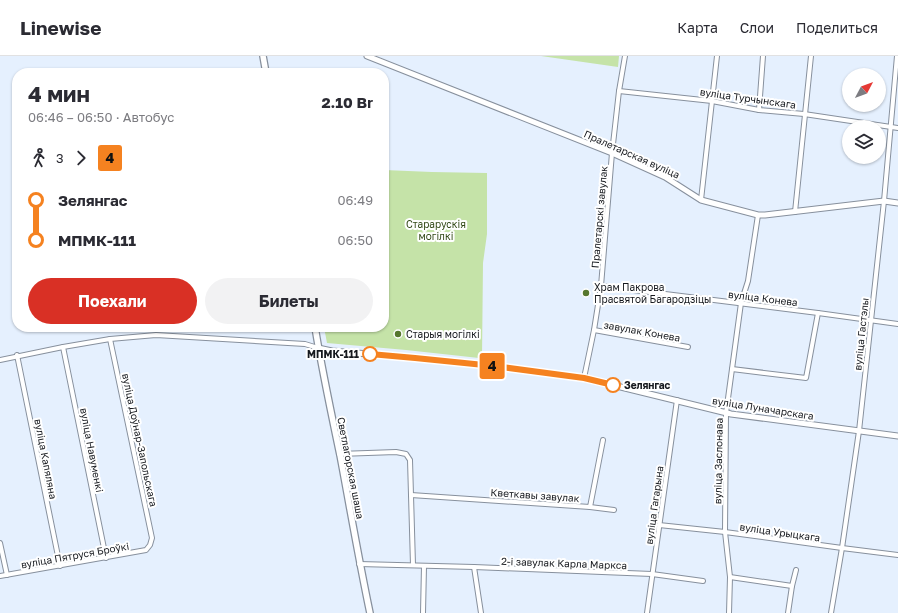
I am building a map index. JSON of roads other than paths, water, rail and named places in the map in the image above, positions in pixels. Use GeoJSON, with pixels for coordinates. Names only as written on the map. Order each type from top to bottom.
{"type":"FeatureCollection","features":[{"type":"Feature","properties":{"kind":"main road"},"geometry":{"type":"LineString","coordinates":[[263,56],[265,68]]}},
{"type":"Feature","properties":{"kind":"main road","name":"Светлагорская шаша"},"geometry":{"type":"LineString","coordinates":[[316,332],[359,564],[370,613]]}},
{"type":"Feature","properties":{"kind":"street","name":"Пралетарская вуліца"},"geometry":{"type":"LineString","coordinates":[[366,56],[612,153],[669,179],[701,200],[758,215],[795,212],[884,200],[898,203]]}},
{"type":"Feature","properties":{"kind":"street","name":"Пралетарскі завулак"},"geometry":{"type":"LineString","coordinates":[[584,378],[601,286],[612,153],[624,56]]}},
{"type":"Feature","properties":{"kind":"street"},"geometry":{"type":"LineString","coordinates":[[701,200],[717,56]]}},
{"type":"Feature","properties":{"kind":"street"},"geometry":{"type":"LineString","coordinates":[[758,110],[763,56]]}},
{"type":"Feature","properties":{"kind":"street"},"geometry":{"type":"LineString","coordinates":[[795,212],[811,56]]}},
{"type":"Feature","properties":{"kind":"street","name":"вуліца Гастэлы"},"geometry":{"type":"LineString","coordinates":[[831,613],[859,431],[898,56]]}},
{"type":"Feature","properties":{"kind":"street","name":"вуліца Турчынскага"},"geometry":{"type":"LineString","coordinates":[[619,91],[712,101],[758,110],[804,114],[898,128]]}},
{"type":"Feature","properties":{"kind":"street","name":"вуліца Заслонава"},"geometry":{"type":"LineString","coordinates":[[729,613],[730,577],[725,532],[726,413],[741,303],[748,281],[758,215]]}},
{"type":"Feature","properties":{"kind":"street","name":"вуліца Конева"},"geometry":{"type":"LineString","coordinates":[[601,286],[898,324]]}},
{"type":"Feature","properties":{"kind":"street"},"geometry":{"type":"LineString","coordinates":[[732,369],[806,378],[818,313]]}},
{"type":"Feature","properties":{"kind":"street","name":"завулак Конева"},"geometry":{"type":"LineString","coordinates":[[594,330],[688,348]]}},
{"type":"Feature","properties":{"kind":"street"},"geometry":{"type":"LineString","coordinates":[[0,360],[110,339],[163,334],[305,344],[318,348]]}},
{"type":"Feature","properties":{"kind":"street","name":"вуліца Доўнар-Запольскага"},"geometry":{"type":"LineString","coordinates":[[110,339],[152,538],[150,545]]}},
{"type":"Feature","properties":{"kind":"street","name":"вуліца Навуменкі"},"geometry":{"type":"LineString","coordinates":[[63,347],[106,558]]}},
{"type":"Feature","properties":{"kind":"street","name":"вуліца Луначарскага"},"geometry":{"type":"LineString","coordinates":[[318,348],[332,351],[494,366],[584,378],[726,413],[898,436]]}},
{"type":"Feature","properties":{"kind":"street","name":"вуліца Капяляна"},"geometry":{"type":"LineString","coordinates":[[17,356],[60,566]]}},
{"type":"Feature","properties":{"kind":"street","name":"вуліца Гагарына"},"geometry":{"type":"LineString","coordinates":[[647,613],[677,400]]}},
{"type":"Feature","properties":{"kind":"street","name":"Кветкавы завулак"},"geometry":{"type":"LineString","coordinates":[[411,495],[590,507],[603,440]]}},
{"type":"Feature","properties":{"kind":"street"},"geometry":{"type":"LineString","coordinates":[[339,454],[396,452],[406,454],[410,460],[413,565]]}},
{"type":"Feature","properties":{"kind":"street"},"geometry":{"type":"LineString","coordinates":[[590,507],[614,510]]}},
{"type":"Feature","properties":{"kind":"street","name":"вуліца Урыцкага"},"geometry":{"type":"LineString","coordinates":[[659,525],[725,532],[898,555]]}},
{"type":"Feature","properties":{"kind":"street"},"geometry":{"type":"LineString","coordinates":[[0,543],[7,575]]}},
{"type":"Feature","properties":{"kind":"street","name":"вуліца Пятруся Броўкі"},"geometry":{"type":"LineString","coordinates":[[0,576],[146,550],[150,545]]}},
{"type":"Feature","properties":{"kind":"street","name":"2-і завулак Карла Маркса"},"geometry":{"type":"LineString","coordinates":[[359,564],[652,574],[702,581]]}},
{"type":"Feature","properties":{"kind":"street"},"geometry":{"type":"LineString","coordinates":[[423,613],[424,566]]}},
{"type":"Feature","properties":{"kind":"street"},"geometry":{"type":"LineString","coordinates":[[474,567],[481,613]]}},
{"type":"Feature","properties":{"kind":"street"},"geometry":{"type":"LineString","coordinates":[[788,613],[796,570]]}},
{"type":"Feature","properties":{"kind":"street"},"geometry":{"type":"LineString","coordinates":[[730,577],[792,586]]}},
{"type":"Feature","properties":{"kind":"place","name":"Храм Пакрова Прасвятой Багародзіцы"},"geometry":{"type":"Point","coordinates":[586,293]}},
{"type":"Feature","properties":{"kind":"place","name":"Старыя могілкі"},"geometry":{"type":"Point","coordinates":[398,334]}},
{"type":"Feature","properties":{"kind":"place","name":"МПМК-111"},"geometry":{"type":"Point","coordinates":[370,354]}},
{"type":"Feature","properties":{"kind":"place","name":"Зелянгас"},"geometry":{"type":"Point","coordinates":[613,385]}},
{"type":"Feature","properties":{"kind":"park label","name":"Старарускія могілкі"},"geometry":{"type":"Point","coordinates":[436,230]}}]}
